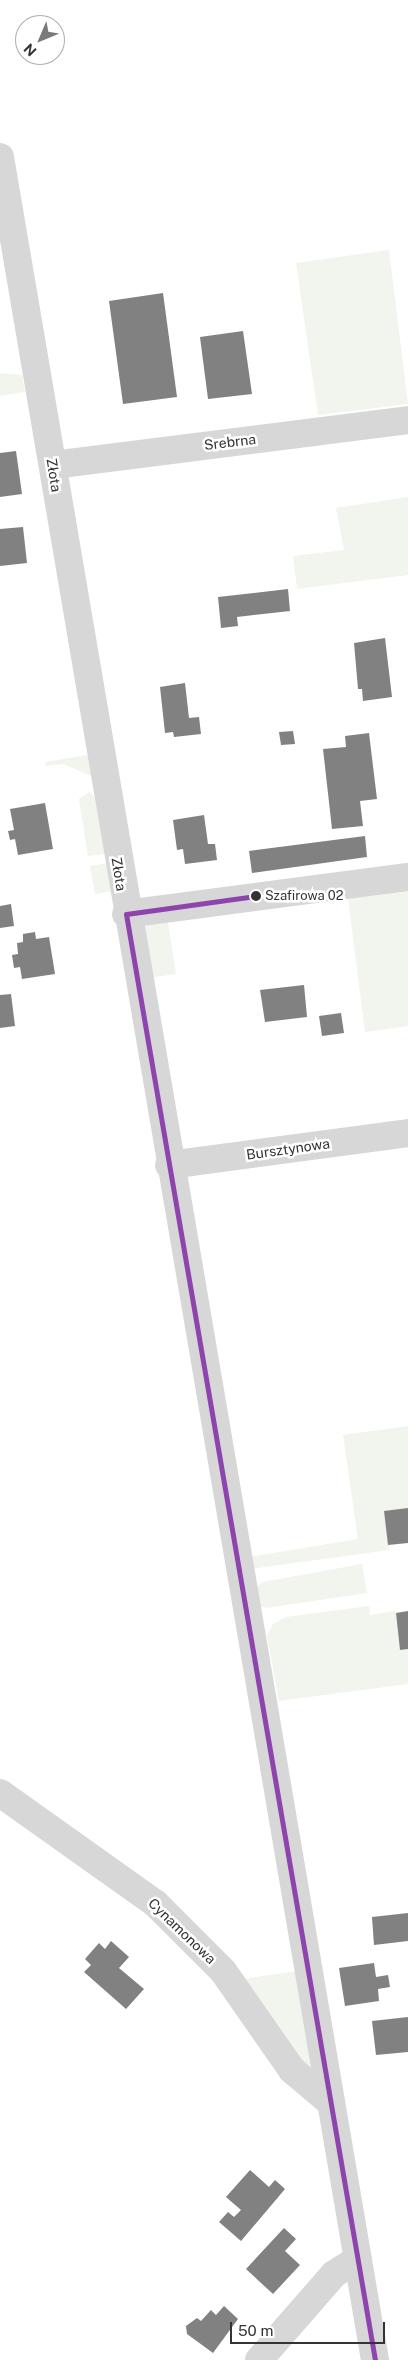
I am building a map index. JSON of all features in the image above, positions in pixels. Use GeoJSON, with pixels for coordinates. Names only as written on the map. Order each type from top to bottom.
{"type":"FeatureCollection","features":[{"type":"Feature","properties":{"kind":"street","name":"Złota"},"geometry":{"type":"LineString","coordinates":[[0,157],[53,465],[126,914],[375,2360]]}},
{"type":"Feature","properties":{"kind":"street","name":"Srebrna"},"geometry":{"type":"LineString","coordinates":[[53,465],[408,420]]}},
{"type":"Feature","properties":{"kind":"street"},"geometry":{"type":"LineString","coordinates":[[126,914],[408,877]]}},
{"type":"Feature","properties":{"kind":"street","name":"Bursztynowa"},"geometry":{"type":"LineString","coordinates":[[169,1165],[408,1133]]}},
{"type":"Feature","properties":{"kind":"street","name":"Cynamonowa"},"geometry":{"type":"LineString","coordinates":[[0,1793],[156,1903],[223,1971],[292,2070],[331,2104]]}},
{"type":"Feature","properties":{"kind":"street"},"geometry":{"type":"LineString","coordinates":[[260,2360],[334,2274],[358,2259]]}},
{"type":"Feature","properties":{"kind":"shaded area"},"geometry":{"type":"Polygon","coordinates":[[[389,250],[408,404],[318,415],[296,263],[389,250]]]}},
{"type":"Feature","properties":{"kind":"shaded area"},"geometry":{"type":"Polygon","coordinates":[[[0,373],[22,375],[25,392],[0,396],[0,373]]]}},
{"type":"Feature","properties":{"kind":"shaded area"},"geometry":{"type":"Polygon","coordinates":[[[408,497],[408,575],[297,589],[293,556],[344,550],[336,508],[408,497]]]}},
{"type":"Feature","properties":{"kind":"shaded area"},"geometry":{"type":"Polygon","coordinates":[[[88,755],[94,773],[91,776],[63,764],[46,766],[45,762],[88,755]]]}},
{"type":"Feature","properties":{"kind":"shaded area"},"geometry":{"type":"Polygon","coordinates":[[[89,792],[97,799],[106,854],[88,856],[79,799],[89,792]]]}},
{"type":"Feature","properties":{"kind":"shaded area"},"geometry":{"type":"Polygon","coordinates":[[[109,863],[113,891],[95,894],[90,866],[109,863]]]}},
{"type":"Feature","properties":{"kind":"shaded area"},"geometry":{"type":"Polygon","coordinates":[[[408,890],[408,1026],[365,1032],[348,898],[408,890]]]}},
{"type":"Feature","properties":{"kind":"shaded area"},"geometry":{"type":"Polygon","coordinates":[[[167,917],[176,974],[148,978],[142,932],[149,923],[167,917]]]}},
{"type":"Feature","properties":{"kind":"shaded area"},"geometry":{"type":"Polygon","coordinates":[[[408,1426],[408,1508],[384,1512],[389,1550],[251,1569],[249,1557],[358,1539],[343,1435],[408,1426]]]}},
{"type":"Feature","properties":{"kind":"shaded area"},"geometry":{"type":"Polygon","coordinates":[[[362,1564],[367,1593],[266,1608],[258,1605],[255,1587],[263,1582],[362,1564]]]}},
{"type":"Feature","properties":{"kind":"shaded area"},"geometry":{"type":"Polygon","coordinates":[[[369,1606],[370,1615],[396,1611],[400,1650],[408,1649],[408,1684],[279,1701],[267,1636],[273,1624],[286,1617],[369,1606]]]}},
{"type":"Feature","properties":{"kind":"shaded area"},"geometry":{"type":"Polygon","coordinates":[[[299,1971],[316,2071],[308,2073],[234,1980],[299,1971]]]}},
{"type":"Feature","properties":{"kind":"building"},"geometry":{"type":"Polygon","coordinates":[[[163,293],[177,397],[123,404],[109,301],[163,293]]]}},
{"type":"Feature","properties":{"kind":"building"},"geometry":{"type":"Polygon","coordinates":[[[243,331],[252,394],[208,399],[200,337],[243,331]]]}},
{"type":"Feature","properties":{"kind":"building"},"geometry":{"type":"Polygon","coordinates":[[[16,451],[22,494],[0,497],[0,453],[16,451]]]}},
{"type":"Feature","properties":{"kind":"building"},"geometry":{"type":"Polygon","coordinates":[[[23,527],[27,563],[0,566],[0,529],[23,527]]]}},
{"type":"Feature","properties":{"kind":"building"},"geometry":{"type":"Polygon","coordinates":[[[288,589],[290,611],[237,617],[238,626],[221,628],[218,597],[288,589]]]}},
{"type":"Feature","properties":{"kind":"building"},"geometry":{"type":"Polygon","coordinates":[[[385,638],[392,697],[363,701],[362,689],[358,689],[354,643],[385,638]]]}},
{"type":"Feature","properties":{"kind":"building"},"geometry":{"type":"Polygon","coordinates":[[[185,683],[189,718],[199,717],[201,734],[174,737],[173,732],[165,733],[160,687],[185,683]]]}},
{"type":"Feature","properties":{"kind":"building"},"geometry":{"type":"Polygon","coordinates":[[[293,731],[295,744],[281,745],[279,732],[293,731]]]}},
{"type":"Feature","properties":{"kind":"building"},"geometry":{"type":"Polygon","coordinates":[[[369,733],[377,799],[360,801],[363,826],[332,829],[323,749],[346,747],[345,736],[369,733]]]}},
{"type":"Feature","properties":{"kind":"building"},"geometry":{"type":"Polygon","coordinates":[[[45,803],[53,849],[18,855],[15,839],[10,840],[8,831],[14,830],[10,809],[45,803]]]}},
{"type":"Feature","properties":{"kind":"building"},"geometry":{"type":"Polygon","coordinates":[[[204,815],[208,844],[215,844],[217,860],[185,864],[183,849],[177,850],[173,820],[204,815]]]}},
{"type":"Feature","properties":{"kind":"building"},"geometry":{"type":"Polygon","coordinates":[[[365,836],[367,857],[252,873],[249,851],[365,836]]]}},
{"type":"Feature","properties":{"kind":"building"},"geometry":{"type":"Polygon","coordinates":[[[11,904],[14,926],[0,928],[0,906],[11,904]]]}},
{"type":"Feature","properties":{"kind":"building"},"geometry":{"type":"Polygon","coordinates":[[[35,932],[36,939],[49,937],[55,974],[22,979],[20,967],[14,968],[12,955],[18,954],[17,943],[23,942],[23,934],[35,932]]]}},
{"type":"Feature","properties":{"kind":"building"},"geometry":{"type":"Polygon","coordinates":[[[304,985],[307,1017],[265,1022],[260,990],[304,985]]]}},
{"type":"Feature","properties":{"kind":"building"},"geometry":{"type":"Polygon","coordinates":[[[11,994],[15,1026],[0,1028],[0,995],[11,994]]]}},
{"type":"Feature","properties":{"kind":"building"},"geometry":{"type":"Polygon","coordinates":[[[341,1013],[344,1033],[322,1036],[319,1016],[341,1013]]]}},
{"type":"Feature","properties":{"kind":"building"},"geometry":{"type":"Polygon","coordinates":[[[408,1508],[408,1543],[388,1545],[384,1511],[408,1508]]]}},
{"type":"Feature","properties":{"kind":"building"},"geometry":{"type":"Polygon","coordinates":[[[408,1611],[408,1649],[400,1650],[396,1613],[408,1611]]]}},
{"type":"Feature","properties":{"kind":"building"},"geometry":{"type":"Polygon","coordinates":[[[408,1913],[408,1941],[374,1945],[372,1917],[408,1913]]]}},
{"type":"Feature","properties":{"kind":"building"},"geometry":{"type":"Polygon","coordinates":[[[111,1941],[129,1957],[119,1968],[144,1989],[126,2009],[84,1972],[91,1965],[85,1959],[99,1943],[105,1949],[111,1941]]]}},
{"type":"Feature","properties":{"kind":"building"},"geometry":{"type":"Polygon","coordinates":[[[374,1963],[376,1977],[388,1975],[390,1987],[378,1989],[379,2001],[345,2006],[339,1968],[374,1963]]]}},
{"type":"Feature","properties":{"kind":"building"},"geometry":{"type":"Polygon","coordinates":[[[408,2017],[408,2052],[376,2055],[372,2021],[408,2017]]]}},
{"type":"Feature","properties":{"kind":"building"},"geometry":{"type":"Polygon","coordinates":[[[250,2170],[269,2187],[275,2180],[285,2189],[241,2241],[219,2222],[228,2212],[234,2217],[241,2210],[226,2197],[250,2170]]]}},
{"type":"Feature","properties":{"kind":"building"},"geometry":{"type":"Polygon","coordinates":[[[284,2228],[296,2239],[285,2251],[300,2265],[273,2294],[246,2269],[284,2228]]]}},
{"type":"Feature","properties":{"kind":"building"},"geometry":{"type":"Polygon","coordinates":[[[224,2306],[238,2319],[213,2353],[187,2334],[186,2326],[197,2318],[201,2321],[211,2310],[216,2315],[224,2306]]]}},
{"type":"Feature","properties":{"kind":"transit line"},"geometry":{"type":"LineString","coordinates":[[256,896],[126,914],[375,2360]]}},
{"type":"Feature","properties":{"kind":"place","name":"Szafirowa 02"},"geometry":{"type":"Point","coordinates":[256,896]}}]}
